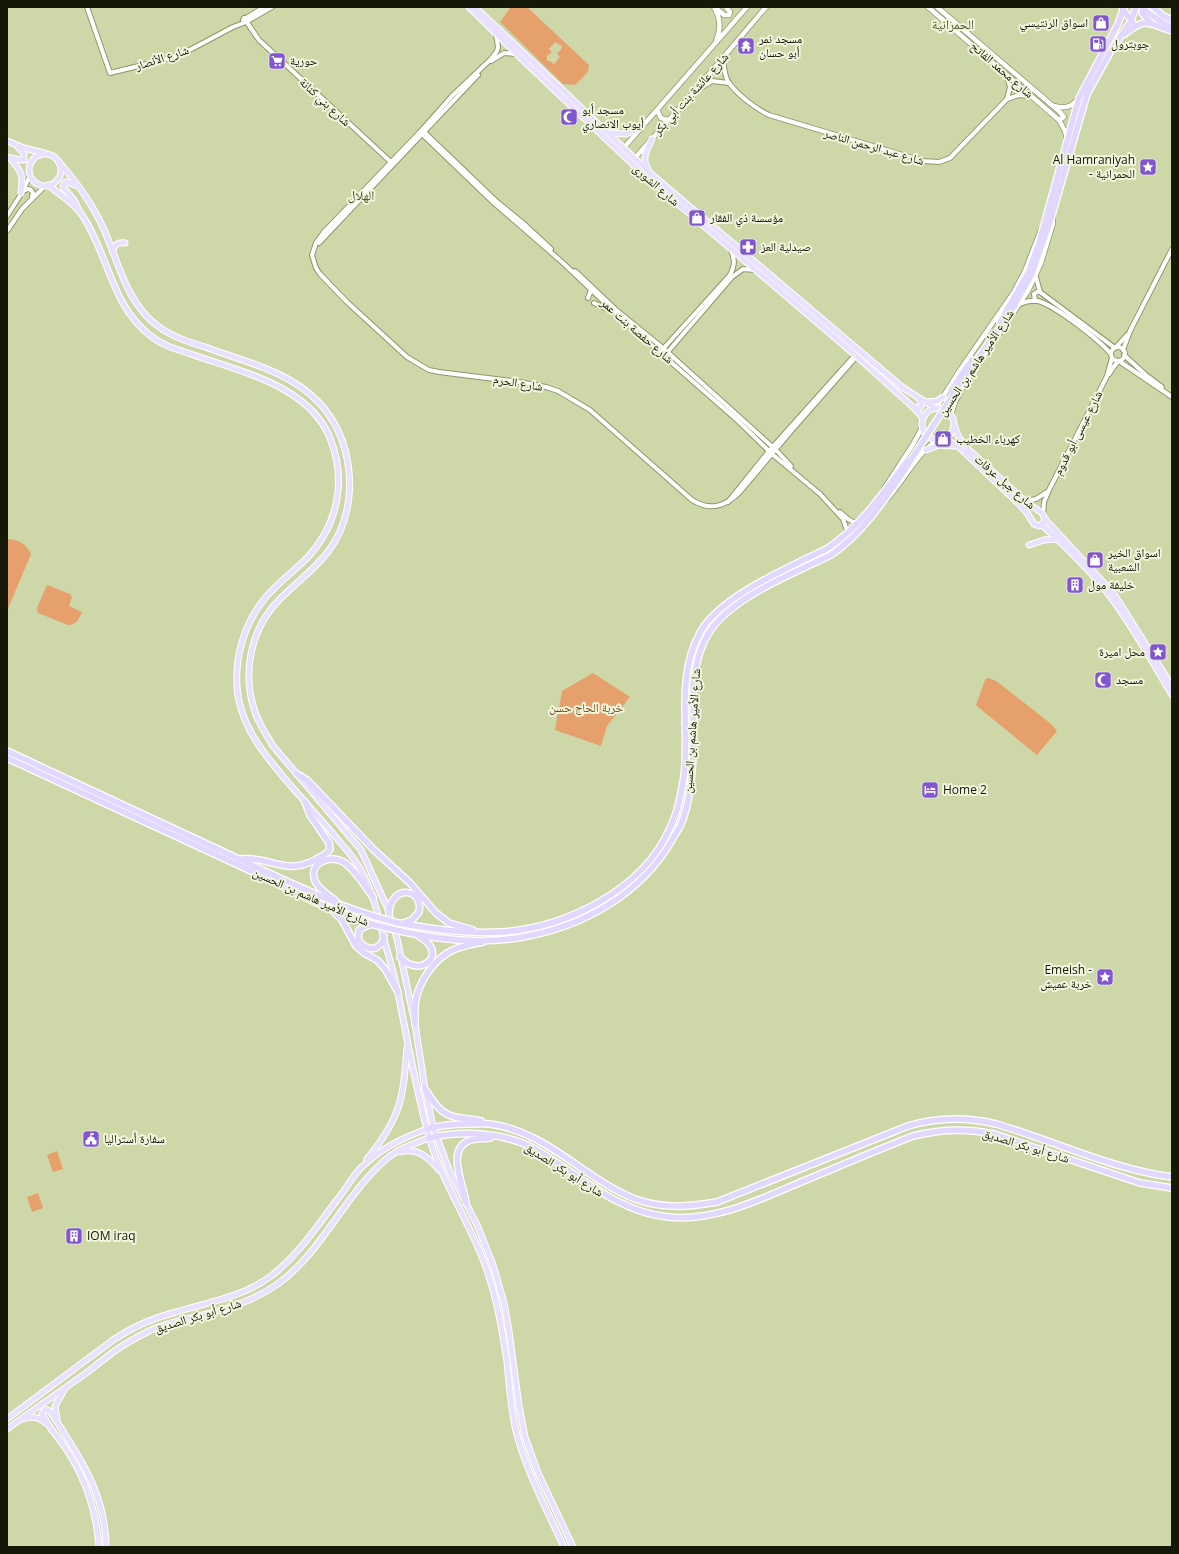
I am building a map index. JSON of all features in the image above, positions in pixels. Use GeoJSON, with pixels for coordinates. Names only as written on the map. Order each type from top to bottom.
{"type":"FeatureCollection","features":[{"type":"Feature","properties":{"kind":"highway","name":"شارع الأمير هاشم بن الحسين"},"geometry":{"type":"LineString","coordinates":[[964,375],[1008,315],[1026,285],[1035,266],[1052,215],[1087,94],[1121,36],[1133,23],[1136,7]]}},
{"type":"Feature","properties":{"kind":"highway","name":"شارع الأمير هاشم بن الحسين"},"geometry":{"type":"LineString","coordinates":[[7,758],[330,908],[374,924],[416,935],[441,938],[491,940],[523,937],[552,930],[590,916],[608,906],[627,893],[648,874],[662,857],[681,824],[691,776],[695,670],[700,651],[711,629],[720,618],[761,589],[831,555],[853,538],[883,503],[900,473],[997,326],[1024,281],[1039,243],[1079,98],[1118,24],[1123,8]]}},
{"type":"Feature","properties":{"kind":"highway"},"geometry":{"type":"LineString","coordinates":[[1123,8],[1133,23]]}},
{"type":"Feature","properties":{"kind":"highway"},"geometry":{"type":"LineString","coordinates":[[1146,8],[1142,13],[1152,25]]}},
{"type":"Feature","properties":{"kind":"highway"},"geometry":{"type":"LineString","coordinates":[[1146,8],[1154,9],[1172,20]]}},
{"type":"Feature","properties":{"kind":"highway"},"geometry":{"type":"LineString","coordinates":[[1146,8],[1156,19],[1172,27]]}},
{"type":"Feature","properties":{"kind":"highway"},"geometry":{"type":"LineString","coordinates":[[1118,24],[1121,21],[1124,22],[1126,25],[1125,30]]}},
{"type":"Feature","properties":{"kind":"highway"},"geometry":{"type":"LineString","coordinates":[[1121,36],[1133,23],[1152,25],[1172,31]]}},
{"type":"Feature","properties":{"kind":"highway","name":"شارع الأمير هاشم بن الحسين"},"geometry":{"type":"LineString","coordinates":[[7,751],[341,905],[373,916],[400,923],[445,931],[485,932],[532,928],[551,923],[587,909],[614,893],[632,878],[657,852],[670,829],[677,810],[684,774],[686,680],[691,653],[702,630],[714,615],[734,598],[769,578],[828,548],[848,533],[900,473]]}},
{"type":"Feature","properties":{"kind":"highway"},"geometry":{"type":"LineString","coordinates":[[297,774],[306,780],[373,849],[410,883],[436,913],[449,922],[485,932]]}},
{"type":"Feature","properties":{"kind":"highway"},"geometry":{"type":"LineString","coordinates":[[240,859],[256,859],[293,867],[304,865],[327,853],[330,848],[329,842],[310,815],[305,802]]}},
{"type":"Feature","properties":{"kind":"highway"},"geometry":{"type":"LineString","coordinates":[[341,905],[320,888],[314,880],[317,865],[323,860],[336,859],[344,863],[356,872],[373,897]]}},
{"type":"Feature","properties":{"kind":"highway"},"geometry":{"type":"LineString","coordinates":[[389,913],[392,901],[397,895],[403,893],[414,895],[419,901],[420,912],[412,920],[400,923]]}},
{"type":"Feature","properties":{"kind":"highway"},"geometry":{"type":"LineString","coordinates":[[330,908],[342,920],[356,946],[364,953],[377,960],[386,969],[398,992]]}},
{"type":"Feature","properties":{"kind":"highway"},"geometry":{"type":"LineString","coordinates":[[374,924],[359,930],[358,939],[361,944],[368,948],[376,948],[382,943],[384,936]]}},
{"type":"Feature","properties":{"kind":"highway"},"geometry":{"type":"LineString","coordinates":[[400,957],[408,964],[418,966],[426,964],[430,960],[432,952],[431,945],[416,935]]}},
{"type":"Feature","properties":{"kind":"highway"},"geometry":{"type":"LineString","coordinates":[[415,1024],[416,1000],[418,993],[425,979],[440,959],[454,949],[491,940]]}},
{"type":"Feature","properties":{"kind":"highway"},"geometry":{"type":"LineString","coordinates":[[425,1089],[440,1110],[446,1114],[453,1117],[489,1124]]}},
{"type":"Feature","properties":{"kind":"highway","name":"شارع أبو بكر الصديق"},"geometry":{"type":"LineString","coordinates":[[427,1129],[457,1124],[489,1124],[515,1130],[538,1140],[608,1186],[625,1195],[648,1203],[670,1207],[694,1206],[717,1202],[908,1126],[926,1121],[958,1118],[996,1124],[1117,1166],[1143,1173],[1172,1177]]}},
{"type":"Feature","properties":{"kind":"highway","name":"شارع أبو بكر الصديق"},"geometry":{"type":"LineString","coordinates":[[429,1138],[436,1136],[465,1134],[496,1137],[517,1142],[534,1149],[622,1205],[642,1212],[668,1217],[695,1218],[720,1214],[753,1202],[913,1136],[932,1131],[973,1130],[994,1134],[1140,1183],[1172,1188]]}},
{"type":"Feature","properties":{"kind":"highway"},"geometry":{"type":"LineString","coordinates":[[466,1203],[458,1168],[458,1150],[463,1144],[469,1141],[496,1137]]}},
{"type":"Feature","properties":{"kind":"main road","name":"شارع الشورى"},"geometry":{"type":"LineString","coordinates":[[469,7],[516,54],[620,152],[650,173],[902,387],[922,401],[936,408]]}},
{"type":"Feature","properties":{"kind":"main road","name":"شارع الشورى"},"geometry":{"type":"LineString","coordinates":[[475,7],[624,148],[632,160],[731,250],[856,356],[913,407],[923,418]]}},
{"type":"Feature","properties":{"kind":"main road"},"geometry":{"type":"LineString","coordinates":[[715,7],[724,14],[729,15],[730,12],[726,7]]}},
{"type":"Feature","properties":{"kind":"main road"},"geometry":{"type":"LineString","coordinates":[[713,47],[720,33],[720,20],[715,7]]}},
{"type":"Feature","properties":{"kind":"main road","name":"شارع عائشة بنت أبي بكر"},"geometry":{"type":"LineString","coordinates":[[620,152],[747,7]]}},
{"type":"Feature","properties":{"kind":"main road","name":"شارع عائشة بنت أبي بكر"},"geometry":{"type":"LineString","coordinates":[[632,160],[693,93],[766,7]]}},
{"type":"Feature","properties":{"kind":"main road","name":"شارع محمد الفاتح"},"geometry":{"type":"LineString","coordinates":[[928,7],[1059,120],[1065,131],[1067,139]]}},
{"type":"Feature","properties":{"kind":"main road","name":"شارع محمد الفاتح"},"geometry":{"type":"LineString","coordinates":[[937,7],[1053,106]]}},
{"type":"Feature","properties":{"kind":"main road"},"geometry":{"type":"LineString","coordinates":[[1053,106],[1068,107],[1073,105],[1079,98]]}},
{"type":"Feature","properties":{"kind":"main road"},"geometry":{"type":"LineString","coordinates":[[1053,106],[1063,115],[1063,119],[1059,120]]}},
{"type":"Feature","properties":{"kind":"main road"},"geometry":{"type":"LineString","coordinates":[[657,110],[661,118],[668,120]]}},
{"type":"Feature","properties":{"kind":"main road"},"geometry":{"type":"LineString","coordinates":[[607,133],[626,134],[642,126]]}},
{"type":"Feature","properties":{"kind":"main road"},"geometry":{"type":"LineString","coordinates":[[650,173],[645,165],[645,159],[652,139]]}},
{"type":"Feature","properties":{"kind":"main road"},"geometry":{"type":"LineString","coordinates":[[7,141],[54,156],[95,212],[134,300],[154,324],[178,338],[268,370],[298,384],[310,392],[322,405],[342,440],[348,464],[350,490],[346,515],[327,552],[315,567],[278,601],[267,615],[256,637],[250,660],[250,692],[257,718],[273,746],[361,850],[377,882],[389,913],[397,939],[415,1024],[425,1089],[433,1127],[449,1170],[484,1241],[491,1259],[504,1303],[520,1414],[528,1446],[538,1473],[573,1547]]}},
{"type":"Feature","properties":{"kind":"main road"},"geometry":{"type":"LineString","coordinates":[[8,157],[20,160],[24,159],[23,153],[17,145]]}},
{"type":"Feature","properties":{"kind":"main road"},"geometry":{"type":"LineString","coordinates":[[29,174],[29,165],[33,159],[39,154],[46,154]]}},
{"type":"Feature","properties":{"kind":"main road"},"geometry":{"type":"LineString","coordinates":[[8,157],[29,174],[36,183],[46,185],[78,210]]}},
{"type":"Feature","properties":{"kind":"main road"},"geometry":{"type":"LineString","coordinates":[[8,157],[21,173],[23,184],[22,192]]}},
{"type":"Feature","properties":{"kind":"main road"},"geometry":{"type":"LineString","coordinates":[[46,185],[54,182],[59,176],[61,169],[58,162]]}},
{"type":"Feature","properties":{"kind":"main road"},"geometry":{"type":"LineString","coordinates":[[77,186],[67,182],[63,187],[74,200],[78,210],[90,228],[121,301],[132,319],[147,333],[169,347],[281,388],[302,401],[314,413],[327,430],[331,440],[336,455],[339,480],[337,502],[332,520],[316,547],[259,606],[241,645],[237,671],[239,698],[244,717],[254,738],[272,764],[362,870],[373,897],[398,992],[407,1042],[429,1138],[442,1174],[469,1224],[487,1270],[501,1323],[514,1421],[519,1442],[535,1485],[564,1547]]}},
{"type":"Feature","properties":{"kind":"main road","name":"شارع الأمير هاشم بن الحسين"},"geometry":{"type":"LineString","coordinates":[[951,415],[955,402],[964,385],[1020,304],[1036,277],[1053,223],[1052,215]]}},
{"type":"Feature","properties":{"kind":"main road","name":"شارع الأمير هاشم بن الحسين"},"geometry":{"type":"LineString","coordinates":[[936,408],[1014,292],[1025,271],[1044,223]]}},
{"type":"Feature","properties":{"kind":"main road"},"geometry":{"type":"LineString","coordinates":[[113,252],[113,248],[118,243],[125,243]]}},
{"type":"Feature","properties":{"kind":"main road"},"geometry":{"type":"LineString","coordinates":[[947,391],[945,398],[947,402],[955,402]]}},
{"type":"Feature","properties":{"kind":"main road"},"geometry":{"type":"LineString","coordinates":[[913,407],[921,407],[922,401],[937,401],[943,396]]}},
{"type":"Feature","properties":{"kind":"main road"},"geometry":{"type":"LineString","coordinates":[[936,408],[945,409],[951,415],[954,425],[953,431],[944,440],[930,439],[925,434],[922,428],[923,418],[928,412],[936,408]]}},
{"type":"Feature","properties":{"kind":"main road","name":"شارع جبل عرفات"},"geometry":{"type":"LineString","coordinates":[[954,425],[960,438],[968,449],[1044,517],[1111,591],[1136,627],[1172,686]]}},
{"type":"Feature","properties":{"kind":"main road","name":"شارع الأمير هاشم بن الحسين"},"geometry":{"type":"LineString","coordinates":[[879,498],[922,428]]}},
{"type":"Feature","properties":{"kind":"main road"},"geometry":{"type":"LineString","coordinates":[[912,446],[922,443],[924,446],[924,451],[941,445],[956,445],[956,440],[960,438]]}},
{"type":"Feature","properties":{"kind":"main road","name":"شارع الأمير هاشم بن الحسين"},"geometry":{"type":"LineString","coordinates":[[883,503],[896,490],[924,451],[937,440]]}},
{"type":"Feature","properties":{"kind":"main road","name":"شارع جبل عرفات"},"geometry":{"type":"LineString","coordinates":[[944,440],[956,445],[1022,507],[1034,524],[1042,525],[1058,539],[1096,580],[1111,598],[1133,630],[1172,694]]}},
{"type":"Feature","properties":{"kind":"main road","name":"شارع جبل عرفات"},"geometry":{"type":"LineString","coordinates":[[1042,525],[1044,517]]}},
{"type":"Feature","properties":{"kind":"main road"},"geometry":{"type":"LineString","coordinates":[[1030,545],[1044,540],[1058,539]]}},
{"type":"Feature","properties":{"kind":"main road"},"geometry":{"type":"LineString","coordinates":[[363,1165],[381,1140],[396,1113],[404,1081],[407,1042]]}},
{"type":"Feature","properties":{"kind":"main road","name":"شارع أبو بكر الصديق"},"geometry":{"type":"LineString","coordinates":[[7,1418],[112,1340],[138,1325],[174,1312],[234,1295],[253,1287],[272,1276],[296,1253],[363,1165],[403,1138],[427,1129]]}},
{"type":"Feature","properties":{"kind":"main road","name":"شارع أبو بكر الصديق"},"geometry":{"type":"LineString","coordinates":[[7,1429],[120,1347],[149,1331],[176,1321],[236,1306],[256,1297],[279,1283],[291,1273],[308,1254],[365,1179],[391,1155],[407,1146],[429,1138]]}},
{"type":"Feature","properties":{"kind":"main road"},"geometry":{"type":"LineString","coordinates":[[391,1155],[412,1150],[419,1152],[431,1161],[442,1174]]}},
{"type":"Feature","properties":{"kind":"main road"},"geometry":{"type":"LineString","coordinates":[[58,1424],[55,1406],[58,1398],[68,1386]]}},
{"type":"Feature","properties":{"kind":"main road"},"geometry":{"type":"LineString","coordinates":[[99,1547],[95,1517],[81,1476],[70,1455],[43,1416],[44,1410],[49,1410],[80,1456],[96,1490],[102,1513],[106,1547]]}},
{"type":"Feature","properties":{"kind":"main road"},"geometry":{"type":"LineString","coordinates":[[17,1422],[27,1418],[36,1418],[45,1422],[52,1430]]}},
{"type":"Feature","properties":{"kind":"street","name":"شارع الأنصار"},"geometry":{"type":"LineString","coordinates":[[87,7],[110,73],[174,57],[184,53],[265,8],[272,7]]}},
{"type":"Feature","properties":{"kind":"street","name":"شارع بني كنانة"},"geometry":{"type":"LineString","coordinates":[[245,20],[259,40],[392,163]]}},
{"type":"Feature","properties":{"kind":"street","name":"شارع الحرم"},"geometry":{"type":"LineString","coordinates":[[422,132],[452,96],[497,51],[498,44],[496,34]]}},
{"type":"Feature","properties":{"kind":"street","name":"شارع الحرم"},"geometry":{"type":"LineString","coordinates":[[516,54],[504,53],[492,60],[392,163],[323,237],[316,247],[313,259],[320,274],[347,302],[406,357],[429,370],[519,382],[546,387],[558,392],[590,410],[676,486],[699,504],[705,506],[716,506],[728,502],[731,496],[856,356]]}},
{"type":"Feature","properties":{"kind":"street"},"geometry":{"type":"LineString","coordinates":[[693,93],[712,81],[729,83],[723,58]]}},
{"type":"Feature","properties":{"kind":"street"},"geometry":{"type":"LineString","coordinates":[[1007,75],[1010,87],[1007,99]]}},
{"type":"Feature","properties":{"kind":"street","name":"شارع عبد الرحمن الناصر"},"geometry":{"type":"LineString","coordinates":[[729,83],[755,107],[769,116],[895,154],[934,163],[950,158],[1007,99]]}},
{"type":"Feature","properties":{"kind":"street"},"geometry":{"type":"LineString","coordinates":[[1007,99],[1019,95],[1030,96]]}},
{"type":"Feature","properties":{"kind":"street","name":"شارع حفصة بنت عمر"},"geometry":{"type":"LineString","coordinates":[[422,132],[494,203],[562,262],[616,314],[662,350]]}},
{"type":"Feature","properties":{"kind":"street","name":"شارع حفصة بنت عمر"},"geometry":{"type":"LineString","coordinates":[[422,132],[820,494],[843,519],[848,533]]}},
{"type":"Feature","properties":{"kind":"street"},"geometry":{"type":"LineString","coordinates":[[7,216],[22,192],[29,174]]}},
{"type":"Feature","properties":{"kind":"street"},"geometry":{"type":"LineString","coordinates":[[7,231],[32,198],[46,185]]}},
{"type":"Feature","properties":{"kind":"street"},"geometry":{"type":"LineString","coordinates":[[22,192],[28,189],[31,190],[33,194],[32,198]]}},
{"type":"Feature","properties":{"kind":"street"},"geometry":{"type":"LineString","coordinates":[[1119,361],[1122,360],[1130,331],[1172,249]]}},
{"type":"Feature","properties":{"kind":"street"},"geometry":{"type":"LineString","coordinates":[[662,350],[730,275],[735,261],[731,250]]}},
{"type":"Feature","properties":{"kind":"street"},"geometry":{"type":"LineString","coordinates":[[666,354],[732,277],[743,269],[756,270]]}},
{"type":"Feature","properties":{"kind":"street"},"geometry":{"type":"LineString","coordinates":[[1036,277],[1040,292],[1124,353],[1146,375],[1172,396]]}},
{"type":"Feature","properties":{"kind":"street"},"geometry":{"type":"LineString","coordinates":[[588,298],[591,290]]}},
{"type":"Feature","properties":{"kind":"street"},"geometry":{"type":"LineString","coordinates":[[1035,301],[1034,294],[1040,292]]}},
{"type":"Feature","properties":{"kind":"street"},"geometry":{"type":"LineString","coordinates":[[1020,304],[1035,301],[1046,304],[1077,325],[1102,345],[1111,356],[1172,396]]}},
{"type":"Feature","properties":{"kind":"street"},"geometry":{"type":"LineString","coordinates":[[594,303],[616,314]]}},
{"type":"Feature","properties":{"kind":"street"},"geometry":{"type":"LineString","coordinates":[[1111,356],[1112,350],[1116,348],[1130,331]]}},
{"type":"Feature","properties":{"kind":"street","name":"شارع عيسى أبو قدوم"},"geometry":{"type":"LineString","coordinates":[[1107,376],[1111,356]]}},
{"type":"Feature","properties":{"kind":"street","name":"شارع عيسى أبو قدوم"},"geometry":{"type":"LineString","coordinates":[[1044,517],[1044,502],[1048,490],[1107,376],[1119,361]]}},
{"type":"Feature","properties":{"kind":"street","name":"شارع حفصة بنت عمر"},"geometry":{"type":"LineString","coordinates":[[772,451],[821,492],[841,513],[857,524]]}},
{"type":"Feature","properties":{"kind":"street","name":"شارع عيسى أبو قدوم"},"geometry":{"type":"LineString","coordinates":[[1025,501],[1036,499],[1048,490]]}},
{"type":"Feature","properties":{"kind":"green space"},"geometry":{"type":"Polygon","coordinates":[[[511,7],[527,7],[589,65],[588,72],[575,85],[563,84],[500,22],[511,7]],[[555,42],[549,49],[552,52],[547,56],[547,60],[552,62],[553,65],[560,57],[557,54],[562,46],[555,42]]]}},
{"type":"Feature","properties":{"kind":"green space"},"geometry":{"type":"Polygon","coordinates":[[[7,539],[15,540],[21,543],[27,547],[31,554],[7,611],[7,539]]]}},
{"type":"Feature","properties":{"kind":"green space"},"geometry":{"type":"Polygon","coordinates":[[[47,585],[70,594],[72,597],[69,606],[82,612],[75,623],[68,625],[38,613],[37,608],[47,585]]]}},
{"type":"Feature","properties":{"kind":"green space","name":"خربة الحاج حسن"},"geometry":{"type":"Polygon","coordinates":[[[593,673],[630,697],[607,726],[601,746],[555,730],[562,691],[593,673]]]}},
{"type":"Feature","properties":{"kind":"green space"},"geometry":{"type":"Polygon","coordinates":[[[988,678],[996,681],[1050,723],[1057,731],[1037,755],[976,705],[985,680],[988,678]]]}},
{"type":"Feature","properties":{"kind":"green space"},"geometry":{"type":"Polygon","coordinates":[[[57,1151],[63,1169],[53,1172],[47,1155],[57,1151]]]}},
{"type":"Feature","properties":{"kind":"green space"},"geometry":{"type":"Polygon","coordinates":[[[38,1193],[43,1208],[32,1212],[27,1197],[38,1193]]]}},
{"type":"Feature","properties":{"kind":"place","name":"اسواق الرنتيسي"},"geometry":{"type":"Point","coordinates":[1101,23]}},
{"type":"Feature","properties":{"kind":"place","name":"جوبترول"},"geometry":{"type":"Point","coordinates":[1098,44]}},
{"type":"Feature","properties":{"kind":"place","name":"مسجد نمر أبو حسان"},"geometry":{"type":"Point","coordinates":[746,46]}},
{"type":"Feature","properties":{"kind":"place","name":"حورية"},"geometry":{"type":"Point","coordinates":[277,61]}},
{"type":"Feature","properties":{"kind":"place","name":"مسجد أبو أيوب الانصاري"},"geometry":{"type":"Point","coordinates":[569,117]}},
{"type":"Feature","properties":{"kind":"place","name":"Al Hamraniyah - الحمرانية"},"geometry":{"type":"Point","coordinates":[1148,167]}},
{"type":"Feature","properties":{"kind":"place","name":"مؤسسة ذي الفقار"},"geometry":{"type":"Point","coordinates":[697,218]}},
{"type":"Feature","properties":{"kind":"place","name":"صيدلية العز"},"geometry":{"type":"Point","coordinates":[748,247]}},
{"type":"Feature","properties":{"kind":"place","name":"كهرباء الخطيب"},"geometry":{"type":"Point","coordinates":[943,439]}},
{"type":"Feature","properties":{"kind":"place","name":"اسواق الخير الشعبية"},"geometry":{"type":"Point","coordinates":[1095,560]}},
{"type":"Feature","properties":{"kind":"place","name":"خليفة مول"},"geometry":{"type":"Point","coordinates":[1075,585]}},
{"type":"Feature","properties":{"kind":"place","name":"محل اميرة"},"geometry":{"type":"Point","coordinates":[1158,652]}},
{"type":"Feature","properties":{"kind":"place","name":"مسجد"},"geometry":{"type":"Point","coordinates":[1103,680]}},
{"type":"Feature","properties":{"kind":"place","name":"Home 2"},"geometry":{"type":"Point","coordinates":[930,790]}},
{"type":"Feature","properties":{"kind":"place","name":"Emeish - خربة عميش"},"geometry":{"type":"Point","coordinates":[1105,977]}},
{"type":"Feature","properties":{"kind":"place","name":"سفارة أستراليا"},"geometry":{"type":"Point","coordinates":[91,1139]}},
{"type":"Feature","properties":{"kind":"place","name":"IOM iraq"},"geometry":{"type":"Point","coordinates":[74,1236]}},
{"type":"Feature","properties":{"kind":"district","name":"الحمرانية"},"geometry":{"type":"Point","coordinates":[953,24]}},
{"type":"Feature","properties":{"kind":"district","name":"الهلال"},"geometry":{"type":"Point","coordinates":[361,195]}}]}
